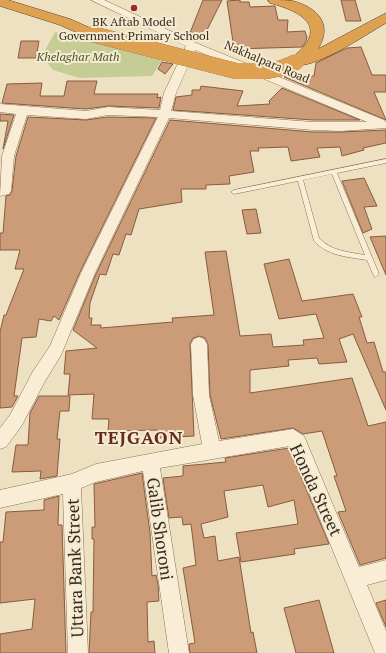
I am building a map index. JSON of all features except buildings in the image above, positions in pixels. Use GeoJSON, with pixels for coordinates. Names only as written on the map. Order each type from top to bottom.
{"type":"FeatureCollection","features":[{"type":"Feature","properties":{"kind":"highway"},"geometry":{"type":"LineString","coordinates":[[275,0],[294,6],[305,13],[316,24],[319,30],[318,39],[314,46],[296,62]]}},
{"type":"Feature","properties":{"kind":"highway"},"geometry":{"type":"LineString","coordinates":[[0,2],[65,22],[92,34]]}},
{"type":"Feature","properties":{"kind":"highway"},"geometry":{"type":"LineString","coordinates":[[0,15],[52,29],[92,34],[236,71],[267,71],[282,68],[296,62],[315,57],[386,16]]}},
{"type":"Feature","properties":{"kind":"street","name":"Nakhalpara Road"},"geometry":{"type":"LineString","coordinates":[[96,0],[192,45],[385,125]]}},
{"type":"Feature","properties":{"kind":"street"},"geometry":{"type":"LineString","coordinates":[[0,441],[16,420],[38,378],[56,350],[88,273],[148,152],[165,114],[170,93],[192,45]]}},
{"type":"Feature","properties":{"kind":"street"},"geometry":{"type":"LineString","coordinates":[[0,108],[86,115],[108,111],[165,114],[341,128],[385,125]]}},
{"type":"Feature","properties":{"kind":"street"},"geometry":{"type":"LineString","coordinates":[[0,191],[5,190],[8,156],[23,111]]}},
{"type":"Feature","properties":{"kind":"street"},"geometry":{"type":"LineString","coordinates":[[199,344],[201,395],[212,450]]}},
{"type":"Feature","properties":{"kind":"street","name":"Honda Street"},"geometry":{"type":"LineString","coordinates":[[150,461],[293,437],[298,442],[385,653]]}},
{"type":"Feature","properties":{"kind":"street","name":"Galib Shoroni"},"geometry":{"type":"LineString","coordinates":[[72,484],[96,473],[150,461],[179,653]]}},
{"type":"Feature","properties":{"kind":"street","name":"Uttara Bank Street"},"geometry":{"type":"LineString","coordinates":[[0,499],[72,484],[78,653]]}},
{"type":"Feature","properties":{"kind":"street"},"geometry":{"type":"LineString","coordinates":[[355,578],[386,570]]}},
{"type":"Feature","properties":{"kind":"lane"},"geometry":{"type":"LineString","coordinates":[[234,192],[386,161]]}},
{"type":"Feature","properties":{"kind":"lane"},"geometry":{"type":"LineString","coordinates":[[334,172],[376,274]]}},
{"type":"Feature","properties":{"kind":"lane"},"geometry":{"type":"LineString","coordinates":[[300,178],[316,239],[320,244],[329,250],[369,258]]}},
{"type":"Feature","properties":{"kind":"green space","name":"Khelaghar Math"},"geometry":{"type":"Polygon","coordinates":[[[55,32],[163,59],[152,76],[80,78],[53,70],[42,56],[55,32]]]}},
{"type":"Feature","properties":{"kind":"place","name":"BK Aftab Model Government Primary School"},"geometry":{"type":"Point","coordinates":[134,8]}},
{"type":"Feature","properties":{"kind":"district","name":"TEJGAON"},"geometry":{"type":"Point","coordinates":[139,438]}}]}
